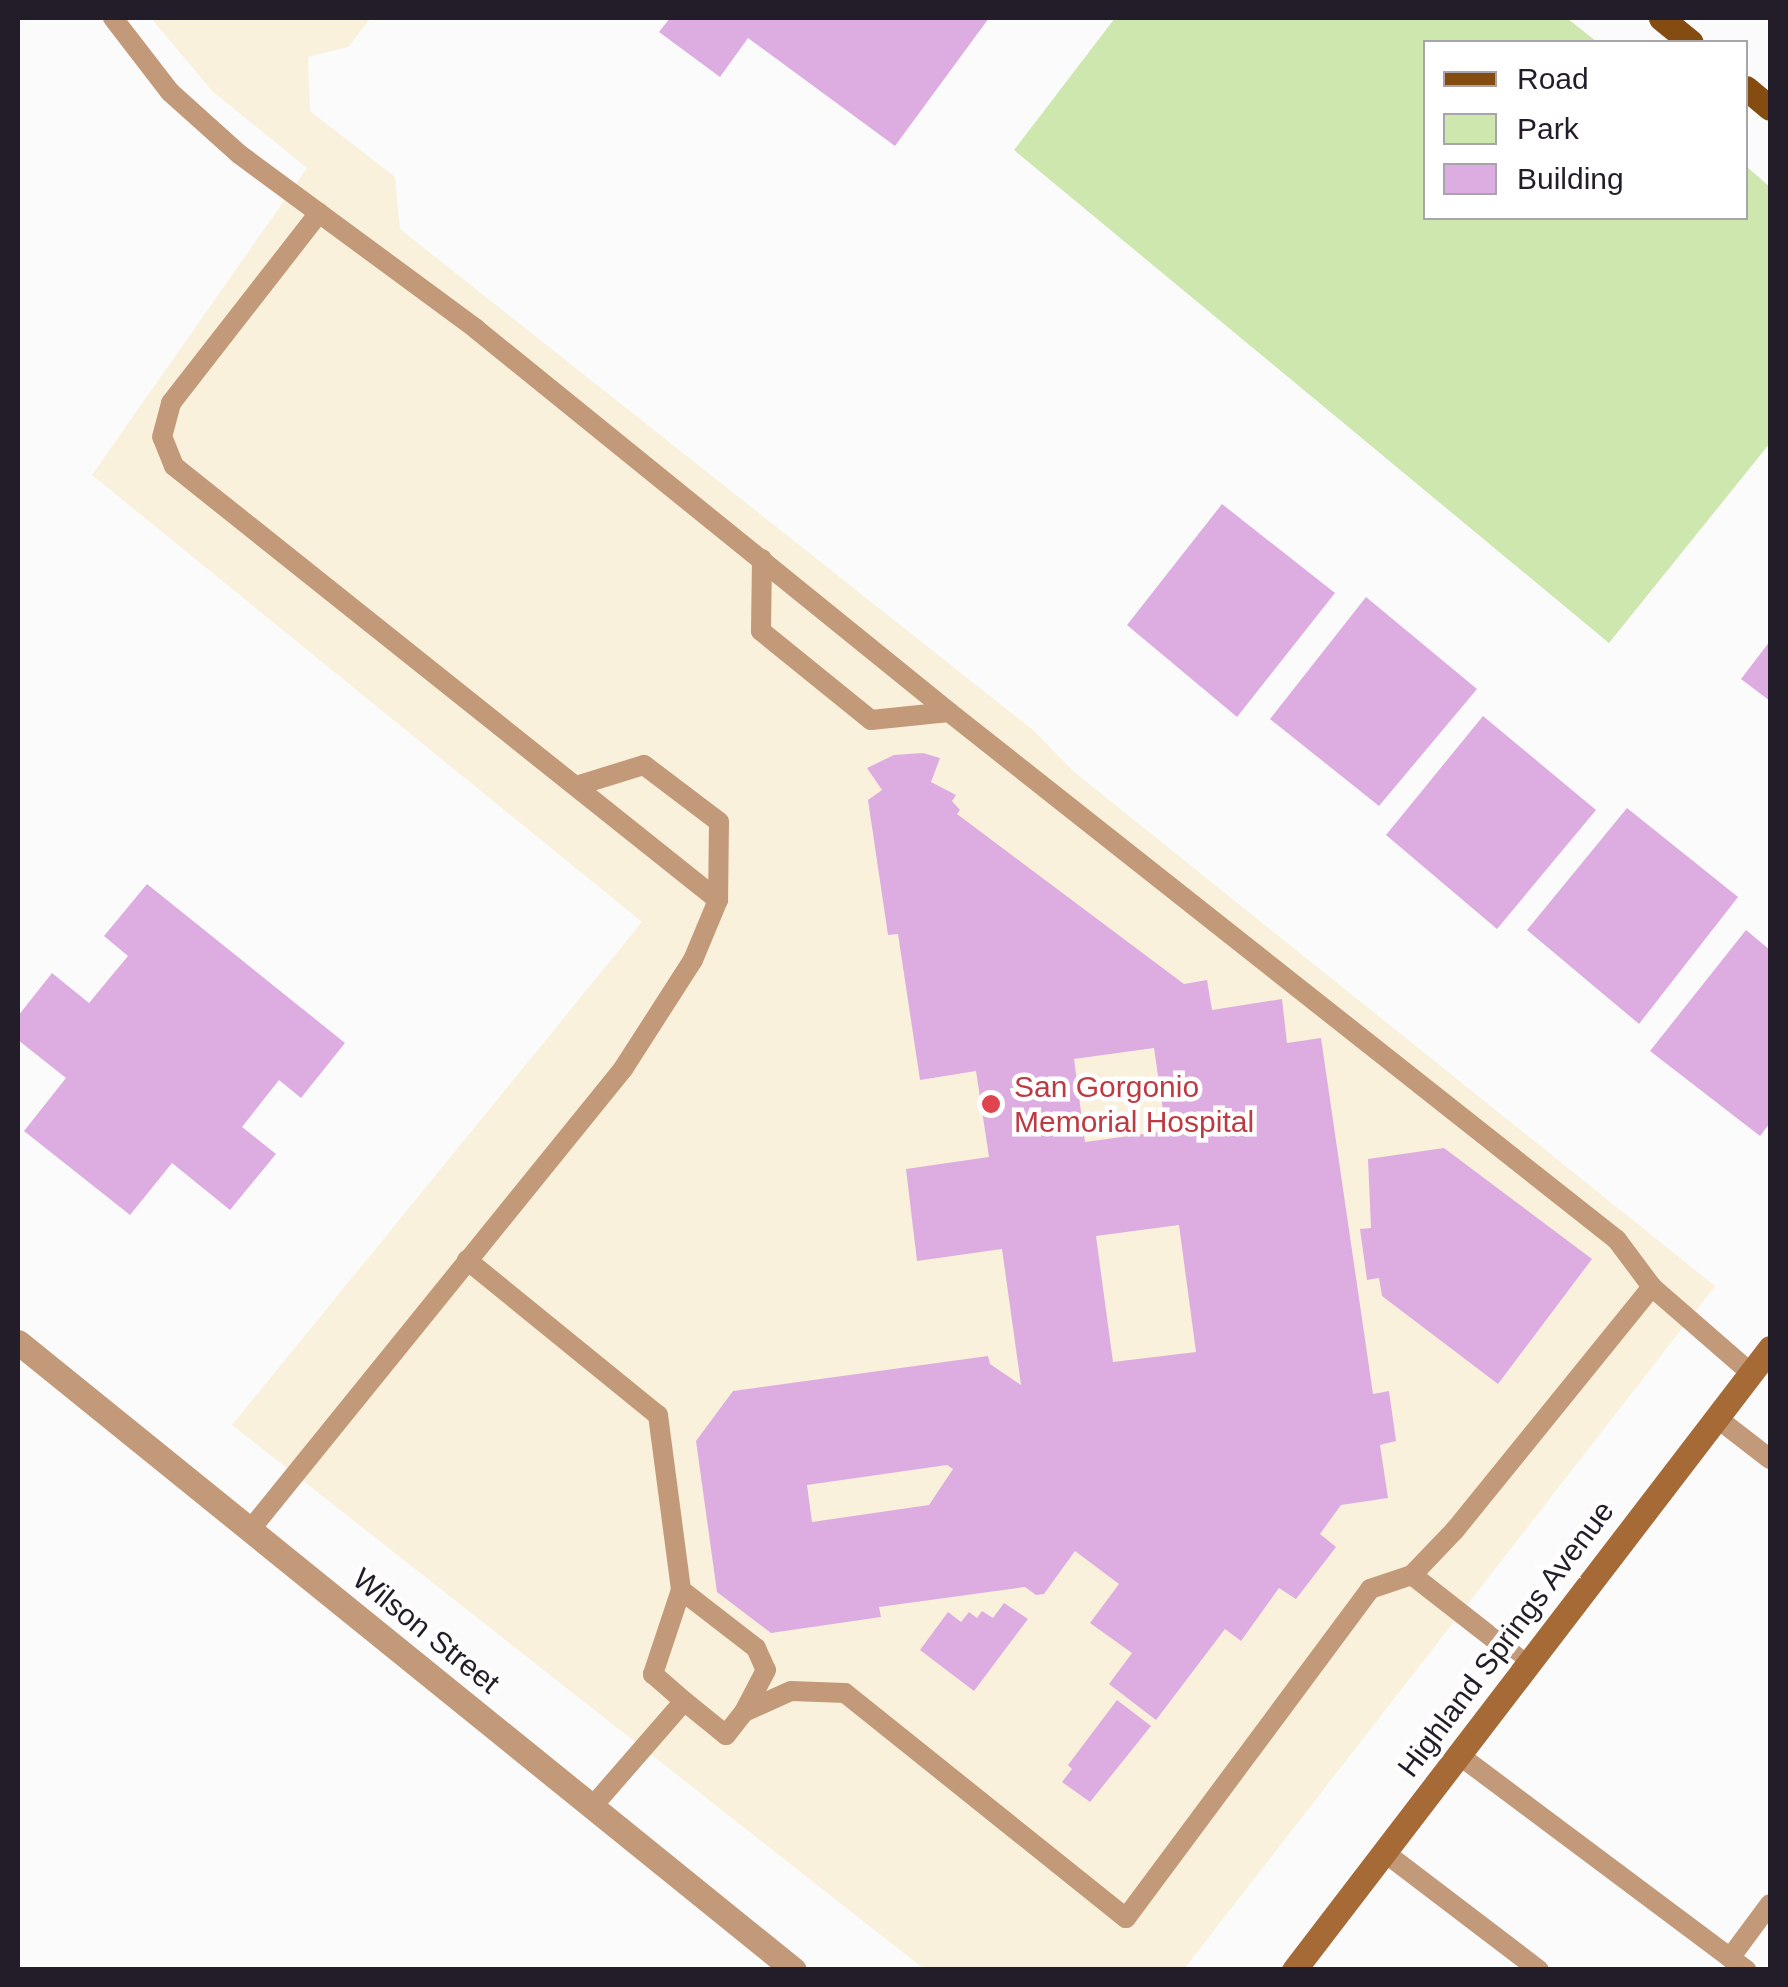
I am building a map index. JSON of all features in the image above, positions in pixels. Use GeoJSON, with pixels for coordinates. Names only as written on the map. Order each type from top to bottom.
{"type":"FeatureCollection","features":[{"type":"Feature","properties":{"kind":"main road"},"geometry":{"type":"LineString","coordinates":[[1660,18],[1688,40]]}},
{"type":"Feature","properties":{"kind":"main road"},"geometry":{"type":"LineString","coordinates":[[1748,90],[1770,108]]}},
{"type":"Feature","properties":{"kind":"main road","name":"Highland Springs Avenue"},"geometry":{"type":"LineString","coordinates":[[1294,1970],[1765,1357]]}},
{"type":"Feature","properties":{"kind":"street","name":"Wilson Street"},"geometry":{"type":"LineString","coordinates":[[18,1342],[794,1970]]}},
{"type":"Feature","properties":{"kind":"lane"},"geometry":{"type":"LineString","coordinates":[[113,18],[170,92],[239,154],[476,328],[949,712],[1617,1240],[1652,1287],[1765,1357]]}},
{"type":"Feature","properties":{"kind":"lane"},"geometry":{"type":"LineString","coordinates":[[320,213],[171,403],[162,437],[174,466],[718,900]]}},
{"type":"Feature","properties":{"kind":"lane"},"geometry":{"type":"LineString","coordinates":[[762,559],[760,630],[871,720],[949,712]]}},
{"type":"Feature","properties":{"kind":"lane"},"geometry":{"type":"LineString","coordinates":[[250,1530],[622,1070],[693,960],[718,900],[719,822],[644,766],[576,786]]}},
{"type":"Feature","properties":{"kind":"lane"},"geometry":{"type":"LineString","coordinates":[[466,1260],[658,1415],[681,1590],[653,1674],[726,1735],[744,1712],[766,1670],[756,1648],[681,1590]]}},
{"type":"Feature","properties":{"kind":"lane"},"geometry":{"type":"LineString","coordinates":[[744,1712],[791,1691],[845,1693],[1126,1918],[1370,1589],[1412,1575],[1491,1487],[1652,1287]]}},
{"type":"Feature","properties":{"kind":"lane"},"geometry":{"type":"LineString","coordinates":[[1716,1418],[1770,1459]]}},
{"type":"Feature","properties":{"kind":"lane"},"geometry":{"type":"LineString","coordinates":[[1412,1575],[1528,1665]]}},
{"type":"Feature","properties":{"kind":"lane"},"geometry":{"type":"LineString","coordinates":[[592,1807],[684,1701]]}},
{"type":"Feature","properties":{"kind":"lane"},"geometry":{"type":"LineString","coordinates":[[1458,1755],[1738,1964],[1770,1904]]}},
{"type":"Feature","properties":{"kind":"lane"},"geometry":{"type":"LineString","coordinates":[[1384,1852],[1536,1969]]}},
{"type":"Feature","properties":{"kind":"shaded area","name":"San Gorgonio Memorial Hospital"},"geometry":{"type":"Polygon","coordinates":[[[151,18],[371,18],[348,47],[308,57],[310,111],[395,177],[400,229],[1033,730],[1073,771],[1715,1286],[1184,1969],[924,1969],[232,1425],[642,922],[92,475],[307,168],[212,91],[151,18]]]}},
{"type":"Feature","properties":{"kind":"green space"},"geometry":{"type":"Polygon","coordinates":[[[1115,18],[1567,18],[1594,40],[1423,40],[1423,220],[1748,220],[1748,168],[1770,187],[1770,443],[1609,643],[1014,150],[1115,18]]]}},
{"type":"Feature","properties":{"kind":"building"},"geometry":{"type":"Polygon","coordinates":[[[670,18],[989,18],[895,146],[748,38],[720,77],[659,32],[670,18]]]}},
{"type":"Feature","properties":{"kind":"building"},"geometry":{"type":"Polygon","coordinates":[[[1222,504],[1335,593],[1237,717],[1127,625],[1222,504]]]}},
{"type":"Feature","properties":{"kind":"building"},"geometry":{"type":"Polygon","coordinates":[[[1366,597],[1477,689],[1379,806],[1270,719],[1366,597]]]}},
{"type":"Feature","properties":{"kind":"building"},"geometry":{"type":"Polygon","coordinates":[[[1770,641],[1770,701],[1741,679],[1770,641]]]}},
{"type":"Feature","properties":{"kind":"building"},"geometry":{"type":"Polygon","coordinates":[[[1483,716],[1596,810],[1497,929],[1386,835],[1483,716]]]}},
{"type":"Feature","properties":{"kind":"building"},"geometry":{"type":"Polygon","coordinates":[[[923,753],[940,758],[931,782],[956,795],[952,801],[960,810],[957,814],[1184,984],[1207,980],[1212,1010],[1282,999],[1287,1043],[1321,1038],[1373,1394],[1389,1391],[1396,1441],[1380,1445],[1388,1498],[1341,1505],[1320,1534],[1336,1547],[1296,1599],[1279,1588],[1241,1641],[1225,1629],[1156,1720],[1109,1684],[1132,1653],[1090,1623],[1119,1584],[1075,1551],[1044,1594],[1036,1595],[1025,1587],[879,1607],[881,1617],[771,1633],[717,1592],[696,1441],[733,1391],[988,1356],[990,1364],[1021,1385],[1002,1249],[917,1261],[906,1169],[989,1157],[976,1071],[920,1080],[898,934],[888,935],[868,800],[882,790],[867,768],[894,755],[923,753]],[[1154,1048],[1074,1059],[1085,1142],[1166,1131],[1154,1048]],[[1179,1225],[1096,1236],[1113,1362],[1196,1352],[1179,1225]],[[947,1465],[807,1485],[812,1522],[929,1505],[953,1469],[947,1465]]]}},
{"type":"Feature","properties":{"kind":"building"},"geometry":{"type":"Polygon","coordinates":[[[1627,808],[1738,897],[1639,1024],[1527,930],[1627,808]]]}},
{"type":"Feature","properties":{"kind":"building"},"geometry":{"type":"Polygon","coordinates":[[[147,884],[345,1043],[301,1098],[279,1080],[242,1127],[276,1154],[230,1210],[172,1163],[130,1215],[24,1131],[66,1078],[18,1040],[18,1016],[52,973],[89,1003],[128,956],[104,936],[147,884]]]}},
{"type":"Feature","properties":{"kind":"building"},"geometry":{"type":"Polygon","coordinates":[[[1746,930],[1770,950],[1770,1123],[1760,1136],[1650,1051],[1746,930]]]}},
{"type":"Feature","properties":{"kind":"building"},"geometry":{"type":"Polygon","coordinates":[[[1444,1148],[1592,1259],[1498,1384],[1382,1296],[1379,1278],[1367,1280],[1360,1229],[1371,1228],[1368,1159],[1444,1148]]]}},
{"type":"Feature","properties":{"kind":"building"},"geometry":{"type":"Polygon","coordinates":[[[1004,1603],[1028,1619],[974,1691],[920,1650],[948,1612],[961,1622],[969,1612],[977,1618],[982,1611],[993,1618],[1004,1603]]]}},
{"type":"Feature","properties":{"kind":"building"},"geometry":{"type":"Polygon","coordinates":[[[1117,1700],[1151,1726],[1090,1802],[1062,1782],[1072,1769],[1068,1765],[1117,1700]]]}},
{"type":"Feature","properties":{"kind":"place","name":"San Gorgonio Memorial Hospital"},"geometry":{"type":"Point","coordinates":[991,1104]}}]}
